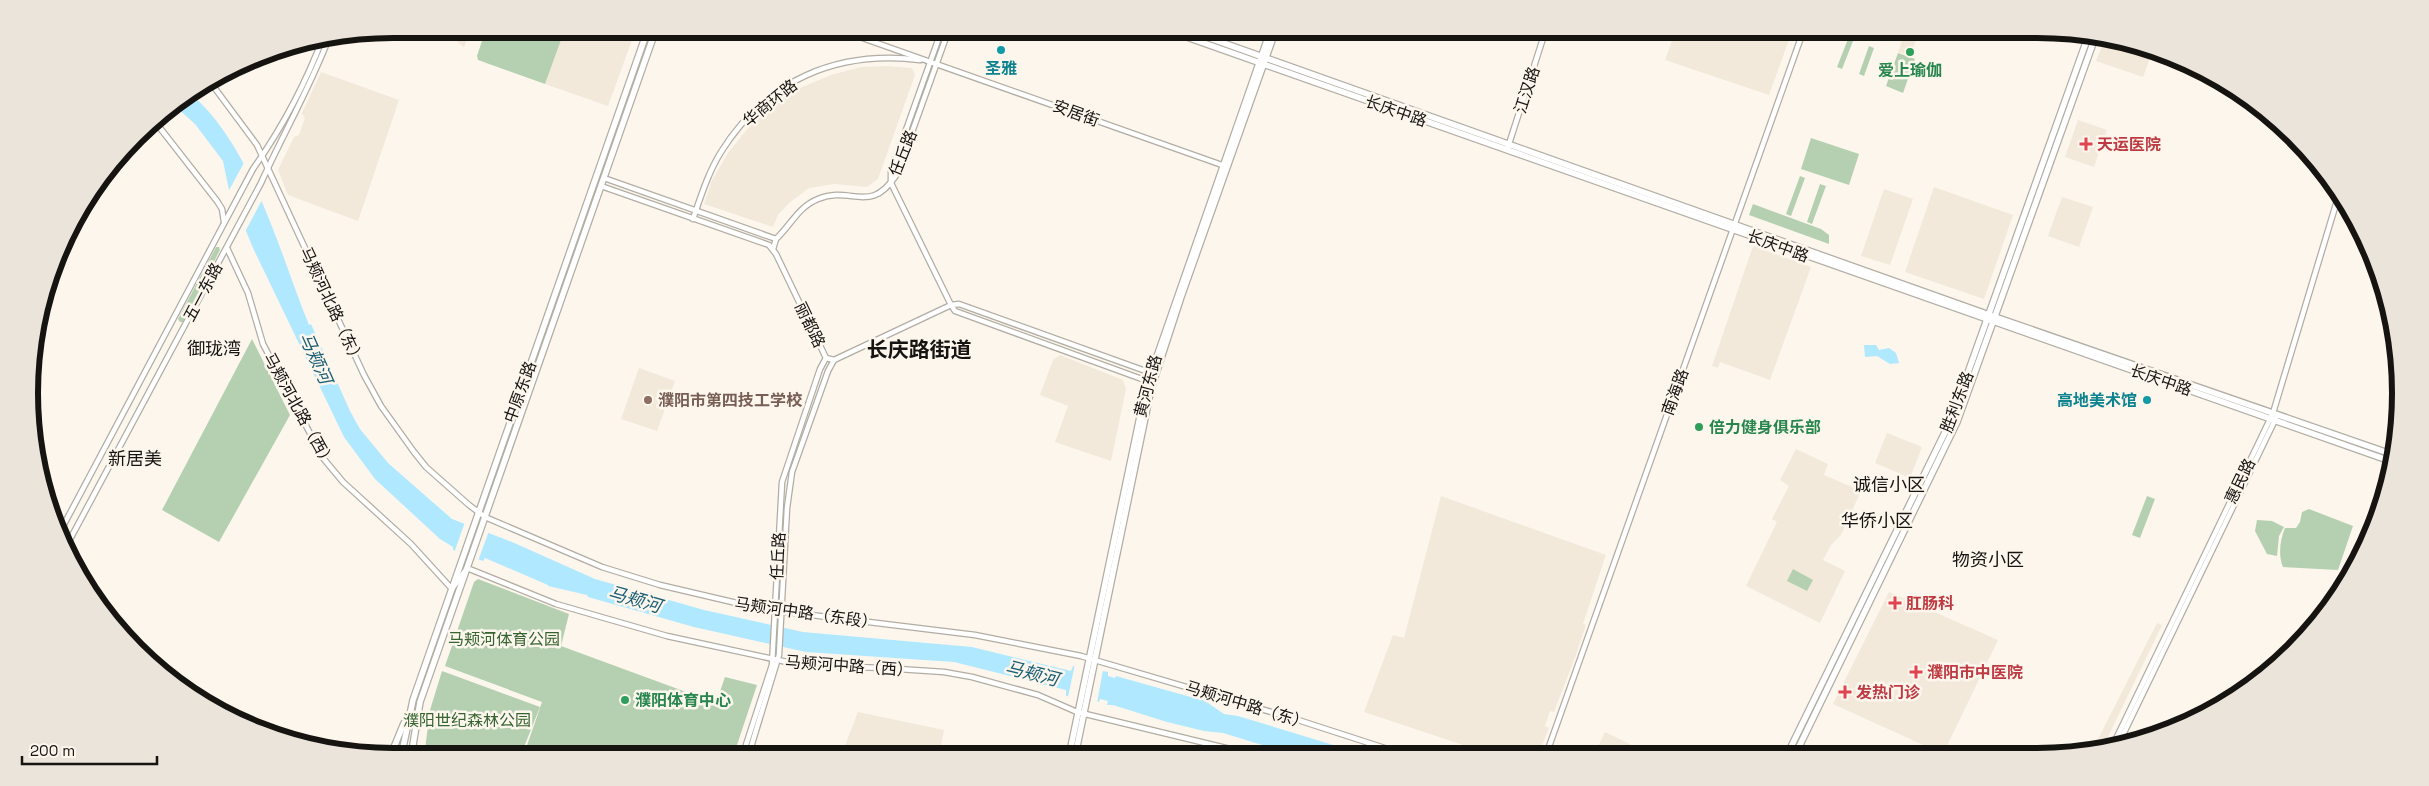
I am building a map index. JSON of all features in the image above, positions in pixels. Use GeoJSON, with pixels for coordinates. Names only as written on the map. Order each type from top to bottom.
{"type":"FeatureCollection","features":[{"type":"Feature","properties":{"kind":"main road","name":"中原东路"},"geometry":{"type":"LineString","coordinates":[[403,748],[410,709],[473,524],[645,38]]}},
{"type":"Feature","properties":{"kind":"main road","name":"中原东路"},"geometry":{"type":"LineString","coordinates":[[412,748],[418,711],[653,38]]}},
{"type":"Feature","properties":{"kind":"main road","name":"长庆中路"},"geometry":{"type":"LineString","coordinates":[[1192,38],[1509,144],[1734,227],[2274,417],[2385,459]]}},
{"type":"Feature","properties":{"kind":"main road","name":"长庆中路"},"geometry":{"type":"LineString","coordinates":[[1207,38],[1507,150],[1734,227]]}},
{"type":"Feature","properties":{"kind":"main road","name":"黄河东路"},"geometry":{"type":"LineString","coordinates":[[1077,748],[1086,702],[1091,658],[1150,382],[1268,38]]}},
{"type":"Feature","properties":{"kind":"main road","name":"黄河东路"},"geometry":{"type":"LineString","coordinates":[[1153,374],[1222,165],[1272,38]]}},
{"type":"Feature","properties":{"kind":"main road","name":"胜利东路"},"geometry":{"type":"LineString","coordinates":[[1798,748],[1945,450],[1966,401],[1991,318],[2086,42]]}},
{"type":"Feature","properties":{"kind":"main road","name":"胜利东路"},"geometry":{"type":"LineString","coordinates":[[1790,748],[1939,447],[1991,318],[2093,42]]}},
{"type":"Feature","properties":{"kind":"main road","name":"长庆中路"},"geometry":{"type":"LineString","coordinates":[[2274,417],[2386,453]]}},
{"type":"Feature","properties":{"kind":"main road","name":"黄河东路"},"geometry":{"type":"LineString","coordinates":[[1070,748],[1077,712],[1089,669]]}},
{"type":"Feature","properties":{"kind":"main road"},"geometry":{"type":"LineString","coordinates":[[394,748],[410,709]]}},
{"type":"Feature","properties":{"kind":"street"},"geometry":{"type":"LineString","coordinates":[[862,38],[930,61]]}},
{"type":"Feature","properties":{"kind":"street","name":"任丘路"},"geometry":{"type":"LineString","coordinates":[[891,183],[891,172],[939,38]]}},
{"type":"Feature","properties":{"kind":"street","name":"任丘路"},"geometry":{"type":"LineString","coordinates":[[891,183],[897,174],[946,38]]}},
{"type":"Feature","properties":{"kind":"street","name":"江汉路"},"geometry":{"type":"LineString","coordinates":[[1507,150],[1543,38]]}},
{"type":"Feature","properties":{"kind":"street","name":"南海路"},"geometry":{"type":"LineString","coordinates":[[1548,748],[1801,38]]}},
{"type":"Feature","properties":{"kind":"street","name":"五一东路"},"geometry":{"type":"LineString","coordinates":[[70,540],[261,183],[276,147],[310,84],[326,44]]}},
{"type":"Feature","properties":{"kind":"street","name":"五一东路"},"geometry":{"type":"LineString","coordinates":[[63,525],[224,223],[306,80],[320,45]]}},
{"type":"Feature","properties":{"kind":"street","name":"华商环路"},"geometry":{"type":"LineString","coordinates":[[693,219],[707,178],[729,140],[748,117],[783,88],[811,73],[862,58],[901,58],[930,61]]}},
{"type":"Feature","properties":{"kind":"street","name":"安居街"},"geometry":{"type":"LineString","coordinates":[[930,61],[1222,165]]}},
{"type":"Feature","properties":{"kind":"street","name":"马颊河北路（东）"},"geometry":{"type":"LineString","coordinates":[[213,86],[257,145],[364,375],[381,406],[426,468],[478,511]]}},
{"type":"Feature","properties":{"kind":"street"},"geometry":{"type":"LineString","coordinates":[[159,126],[217,201],[222,209],[224,223]]}},
{"type":"Feature","properties":{"kind":"street"},"geometry":{"type":"LineString","coordinates":[[604,178],[776,238]]}},
{"type":"Feature","properties":{"kind":"street"},"geometry":{"type":"LineString","coordinates":[[773,250],[776,238],[785,230],[799,210],[808,203],[831,196],[865,199],[873,197],[891,183],[955,312],[1150,382]]}},
{"type":"Feature","properties":{"kind":"street"},"geometry":{"type":"LineString","coordinates":[[601,186],[768,245],[773,250]]}},
{"type":"Feature","properties":{"kind":"street","name":"惠民路"},"geometry":{"type":"LineString","coordinates":[[2122,738],[2274,417],[2336,204]]}},
{"type":"Feature","properties":{"kind":"street","name":"马颊河北路（西）"},"geometry":{"type":"LineString","coordinates":[[227,248],[248,293],[263,344],[323,458],[343,482],[411,544],[452,589]]}},
{"type":"Feature","properties":{"kind":"street","name":"丽都路"},"geometry":{"type":"LineString","coordinates":[[773,250],[826,358],[834,360],[951,305]]}},
{"type":"Feature","properties":{"kind":"street"},"geometry":{"type":"LineString","coordinates":[[951,305],[959,304],[1153,374]]}},
{"type":"Feature","properties":{"kind":"street","name":"任丘路"},"geometry":{"type":"LineString","coordinates":[[745,748],[772,657],[782,482],[820,369],[826,358]]}},
{"type":"Feature","properties":{"kind":"street","name":"任丘路"},"geometry":{"type":"LineString","coordinates":[[751,748],[779,658],[783,613],[787,508],[791,478],[828,371],[834,360]]}},
{"type":"Feature","properties":{"kind":"street","name":"惠民路"},"geometry":{"type":"LineString","coordinates":[[2116,739],[2274,417]]}},
{"type":"Feature","properties":{"kind":"street","name":"马颊河中路（东段）"},"geometry":{"type":"LineString","coordinates":[[478,511],[485,517],[628,576],[688,593],[775,612],[975,635],[1091,658]]}},
{"type":"Feature","properties":{"kind":"street"},"geometry":{"type":"LineString","coordinates":[[452,589],[467,568]]}},
{"type":"Feature","properties":{"kind":"street","name":"马颊河中路（西）"},"geometry":{"type":"LineString","coordinates":[[467,568],[556,604],[667,636],[818,666],[883,668],[963,675],[1038,695],[1084,714],[1226,748]]}},
{"type":"Feature","properties":{"kind":"street","name":"马颊河中路（东）"},"geometry":{"type":"LineString","coordinates":[[1091,658],[1295,719],[1384,748]]}},
{"type":"Feature","properties":{"kind":"shaded area"},"geometry":{"type":"Polygon","coordinates":[[[452,38],[468,38],[464,47],[452,38]]]}},
{"type":"Feature","properties":{"kind":"shaded area"},"geometry":{"type":"Polygon","coordinates":[[[562,38],[633,38],[608,106],[545,84],[562,38]]]}},
{"type":"Feature","properties":{"kind":"shaded area"},"geometry":{"type":"Polygon","coordinates":[[[1673,38],[1790,38],[1769,95],[1665,60],[1673,38]]]}},
{"type":"Feature","properties":{"kind":"shaded area"},"geometry":{"type":"Polygon","coordinates":[[[1903,38],[1917,38],[1910,56],[1898,52],[1903,38]]]}},
{"type":"Feature","properties":{"kind":"shaded area"},"geometry":{"type":"Polygon","coordinates":[[[2103,44],[2151,56],[2143,77],[2096,61],[2103,44]]]}},
{"type":"Feature","properties":{"kind":"shaded area"},"geometry":{"type":"Polygon","coordinates":[[[888,66],[912,68],[915,75],[878,179],[867,187],[834,184],[809,188],[789,203],[778,215],[773,227],[704,204],[712,180],[728,153],[748,128],[773,104],[800,88],[831,75],[861,67],[888,66]]]}},
{"type":"Feature","properties":{"kind":"shaded area"},"geometry":{"type":"Polygon","coordinates":[[[321,72],[399,100],[358,221],[288,195],[278,170],[294,137],[299,135],[305,118],[302,113],[321,72]]]}},
{"type":"Feature","properties":{"kind":"shaded area","name":"天运医院"},"geometry":{"type":"Polygon","coordinates":[[[2078,120],[2107,130],[2094,167],[2065,157],[2078,120]]]}},
{"type":"Feature","properties":{"kind":"shaded area"},"geometry":{"type":"Polygon","coordinates":[[[1934,187],[2013,215],[1984,299],[1905,272],[1934,187]]]}},
{"type":"Feature","properties":{"kind":"shaded area"},"geometry":{"type":"Polygon","coordinates":[[[1884,189],[1913,199],[1890,265],[1861,256],[1884,189]]]}},
{"type":"Feature","properties":{"kind":"shaded area"},"geometry":{"type":"Polygon","coordinates":[[[2062,197],[2093,207],[2079,247],[2048,236],[2062,197]]]}},
{"type":"Feature","properties":{"kind":"shaded area"},"geometry":{"type":"Polygon","coordinates":[[[1753,246],[1811,267],[1770,380],[1720,362],[1718,368],[1712,366],[1753,246]]]}},
{"type":"Feature","properties":{"kind":"shaded area"},"geometry":{"type":"Polygon","coordinates":[[[1060,355],[1123,380],[1126,389],[1111,461],[1055,442],[1068,406],[1040,395],[1053,360],[1060,355]]]}},
{"type":"Feature","properties":{"kind":"shaded area","name":"濮阳市第四技工学校"},"geometry":{"type":"Polygon","coordinates":[[[639,368],[675,381],[657,431],[621,419],[639,368]]]}},
{"type":"Feature","properties":{"kind":"shaded area"},"geometry":{"type":"Polygon","coordinates":[[[1887,433],[1922,447],[1910,478],[1875,463],[1887,433]]]}},
{"type":"Feature","properties":{"kind":"shaded area"},"geometry":{"type":"Polygon","coordinates":[[[1796,449],[1828,464],[1824,475],[1861,491],[1841,535],[1831,545],[1823,560],[1845,571],[1820,623],[1746,586],[1777,522],[1772,519],[1789,486],[1780,480],[1796,449]]]}},
{"type":"Feature","properties":{"kind":"shaded area"},"geometry":{"type":"Polygon","coordinates":[[[1441,496],[1606,555],[1583,624],[1586,625],[1577,652],[1554,712],[1550,711],[1545,726],[1549,728],[1541,748],[1472,748],[1364,712],[1393,635],[1404,638],[1441,496]]]}},
{"type":"Feature","properties":{"kind":"shaded area","name":"濮阳市中医院"},"geometry":{"type":"Polygon","coordinates":[[[1889,592],[1998,640],[1946,748],[1930,748],[1833,704],[1889,592]]]}},
{"type":"Feature","properties":{"kind":"shaded area"},"geometry":{"type":"Polygon","coordinates":[[[2157,623],[2162,625],[2105,742],[2096,743],[2157,623]]]}},
{"type":"Feature","properties":{"kind":"shaded area"},"geometry":{"type":"Polygon","coordinates":[[[858,712],[944,730],[941,748],[844,748],[858,712]]]}},
{"type":"Feature","properties":{"kind":"shaded area"},"geometry":{"type":"Polygon","coordinates":[[[1605,732],[1638,748],[1597,748],[1605,732]]]}},
{"type":"Feature","properties":{"kind":"green space"},"geometry":{"type":"Polygon","coordinates":[[[483,38],[562,38],[545,84],[478,60],[477,56],[483,38]]]}},
{"type":"Feature","properties":{"kind":"green space"},"geometry":{"type":"Polygon","coordinates":[[[1848,39],[1853,41],[1842,69],[1837,67],[1848,39]]]}},
{"type":"Feature","properties":{"kind":"green space"},"geometry":{"type":"Polygon","coordinates":[[[1869,46],[1874,48],[1864,76],[1859,74],[1869,46]]]}},
{"type":"Feature","properties":{"kind":"green space"},"geometry":{"type":"Polygon","coordinates":[[[1898,53],[1915,59],[1903,93],[1886,86],[1898,53]]]}},
{"type":"Feature","properties":{"kind":"green space"},"geometry":{"type":"Polygon","coordinates":[[[1811,138],[1859,154],[1849,185],[1801,169],[1811,138]]]}},
{"type":"Feature","properties":{"kind":"green space"},"geometry":{"type":"Polygon","coordinates":[[[1800,176],[1805,178],[1791,216],[1786,214],[1800,176]]]}},
{"type":"Feature","properties":{"kind":"green space"},"geometry":{"type":"Polygon","coordinates":[[[1820,184],[1826,186],[1812,224],[1807,222],[1820,184]]]}},
{"type":"Feature","properties":{"kind":"green space"},"geometry":{"type":"Polygon","coordinates":[[[1753,204],[1821,229],[1829,235],[1829,244],[1749,215],[1753,204]]]}},
{"type":"Feature","properties":{"kind":"green space"},"geometry":{"type":"Polygon","coordinates":[[[216,247],[219,247],[220,250],[183,322],[180,322],[178,319],[216,247]]]}},
{"type":"Feature","properties":{"kind":"green space"},"geometry":{"type":"Polygon","coordinates":[[[252,339],[290,415],[219,542],[162,510],[252,339]]]}},
{"type":"Feature","properties":{"kind":"green space"},"geometry":{"type":"Polygon","coordinates":[[[2147,496],[2155,499],[2140,538],[2132,535],[2147,496]]]}},
{"type":"Feature","properties":{"kind":"green space"},"geometry":{"type":"Polygon","coordinates":[[[2309,509],[2353,526],[2338,570],[2283,567],[2280,558],[2280,548],[2285,528],[2296,528],[2300,522],[2302,512],[2309,509]]]}},
{"type":"Feature","properties":{"kind":"green space"},"geometry":{"type":"Polygon","coordinates":[[[2257,520],[2272,521],[2284,527],[2279,536],[2277,556],[2267,554],[2255,531],[2257,520]]]}},
{"type":"Feature","properties":{"kind":"green space"},"geometry":{"type":"Polygon","coordinates":[[[1793,569],[1813,580],[1807,591],[1787,581],[1793,569]]]}},
{"type":"Feature","properties":{"kind":"green space","name":"濮阳体育中心"},"geometry":{"type":"Polygon","coordinates":[[[478,579],[569,614],[561,646],[716,703],[725,677],[757,685],[736,748],[526,748],[542,702],[445,666],[474,582],[478,579]]]}},
{"type":"Feature","properties":{"kind":"green space","name":"濮阳世纪森林公园"},"geometry":{"type":"Polygon","coordinates":[[[442,671],[540,707],[524,748],[425,748],[430,710],[442,671]]]}},
{"type":"Feature","properties":{"kind":"water","name":"马颊河"},"geometry":{"type":"Polygon","coordinates":[[[194,97],[213,117],[232,143],[248,172],[263,203],[309,325],[311,324],[360,429],[388,463],[452,519],[512,542],[595,579],[704,610],[803,632],[972,647],[1071,671],[1073,666],[1108,672],[1108,676],[1115,678],[1116,676],[1205,701],[1224,714],[1238,716],[1343,748],[1272,748],[1223,733],[1204,731],[1167,722],[1113,705],[1107,705],[1108,701],[1100,699],[1099,702],[1066,696],[1066,690],[954,662],[806,652],[694,627],[588,597],[587,595],[548,586],[485,558],[483,561],[453,550],[453,547],[440,539],[375,479],[344,437],[253,248],[229,190],[223,161],[195,124],[179,110],[194,97]]]}},
{"type":"Feature","properties":{"kind":"water"},"geometry":{"type":"Polygon","coordinates":[[[1864,345],[1876,345],[1879,350],[1889,348],[1896,353],[1899,363],[1890,364],[1877,356],[1865,357],[1864,345]]]}},
{"type":"Feature","properties":{"kind":"pier"},"geometry":{"type":"Polygon","coordinates":[[[245,161],[262,200],[244,234],[228,192],[245,161]]]}},
{"type":"Feature","properties":{"kind":"pier"},"geometry":{"type":"Polygon","coordinates":[[[465,522],[489,531],[478,561],[454,553],[465,522]]]}},
{"type":"Feature","properties":{"kind":"pier"},"geometry":{"type":"Polygon","coordinates":[[[1075,664],[1103,670],[1097,703],[1068,697],[1075,664]]]}},
{"type":"Feature","properties":{"kind":"place","name":"圣雅"},"geometry":{"type":"Point","coordinates":[1001,50]}},
{"type":"Feature","properties":{"kind":"place","name":"爱上瑜伽"},"geometry":{"type":"Point","coordinates":[1910,52]}},
{"type":"Feature","properties":{"kind":"place","name":"天运医院"},"geometry":{"type":"Point","coordinates":[2086,144]}},
{"type":"Feature","properties":{"kind":"place","name":"濮阳市第四技工学校"},"geometry":{"type":"Point","coordinates":[648,400]}},
{"type":"Feature","properties":{"kind":"place","name":"高地美术馆"},"geometry":{"type":"Point","coordinates":[2147,400]}},
{"type":"Feature","properties":{"kind":"place","name":"倍力健身俱乐部"},"geometry":{"type":"Point","coordinates":[1699,427]}},
{"type":"Feature","properties":{"kind":"place","name":"肛肠科"},"geometry":{"type":"Point","coordinates":[1895,603]}},
{"type":"Feature","properties":{"kind":"place","name":"濮阳市中医院"},"geometry":{"type":"Point","coordinates":[1916,672]}},
{"type":"Feature","properties":{"kind":"place","name":"发热门诊"},"geometry":{"type":"Point","coordinates":[1845,692]}},
{"type":"Feature","properties":{"kind":"place","name":"濮阳体育中心"},"geometry":{"type":"Point","coordinates":[625,700]}},
{"type":"Feature","properties":{"kind":"district","name":"御珑湾"},"geometry":{"type":"Point","coordinates":[214,348]}},
{"type":"Feature","properties":{"kind":"district","name":"长庆路街道"},"geometry":{"type":"Point","coordinates":[919,349]}},
{"type":"Feature","properties":{"kind":"district","name":"新居美"},"geometry":{"type":"Point","coordinates":[135,458]}},
{"type":"Feature","properties":{"kind":"district","name":"诚信小区"},"geometry":{"type":"Point","coordinates":[1889,484]}},
{"type":"Feature","properties":{"kind":"district","name":"华侨小区"},"geometry":{"type":"Point","coordinates":[1877,520]}},
{"type":"Feature","properties":{"kind":"district","name":"物资小区"},"geometry":{"type":"Point","coordinates":[1988,559]}},
{"type":"Feature","properties":{"kind":"park label","name":"马颊河体育公园"},"geometry":{"type":"Point","coordinates":[504,639]}}]}
